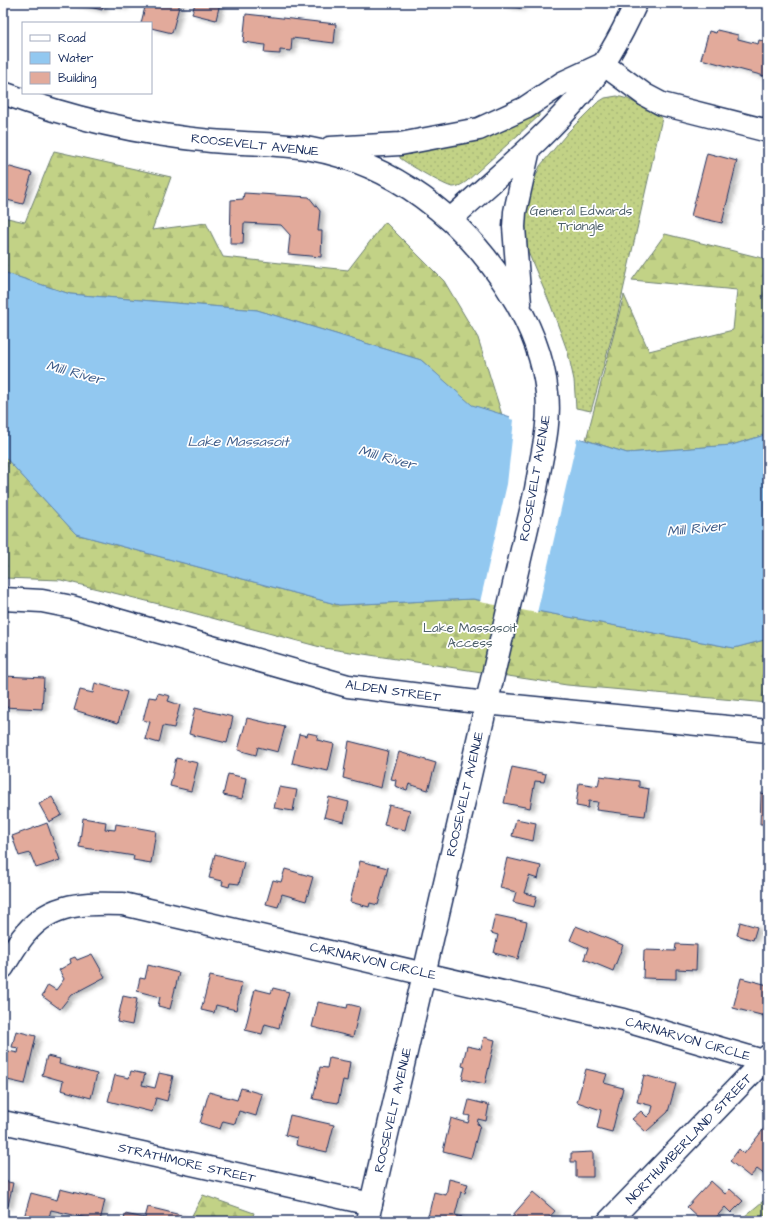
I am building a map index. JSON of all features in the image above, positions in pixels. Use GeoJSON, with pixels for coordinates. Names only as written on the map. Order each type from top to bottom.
{"type":"FeatureCollection","features":[{"type":"Feature","properties":{"kind":"main road"},"geometry":{"type":"LineString","coordinates":[[451,219],[529,149],[574,103],[603,64],[636,3]]}},
{"type":"Feature","properties":{"kind":"main road"},"geometry":{"type":"LineString","coordinates":[[603,64],[645,96],[662,104],[768,131]]}},
{"type":"Feature","properties":{"kind":"main road"},"geometry":{"type":"LineString","coordinates":[[310,148],[358,148],[400,144],[479,129],[520,111],[564,82],[603,64]]}},
{"type":"Feature","properties":{"kind":"main road","name":"ROOSEVELT AVENUE"},"geometry":{"type":"LineString","coordinates":[[3,93],[86,119],[159,134],[211,141],[310,148],[357,162],[401,182],[426,198],[474,241],[490,261],[520,308],[539,351],[548,403],[536,489],[485,703],[425,973],[369,1213]]}},
{"type":"Feature","properties":{"kind":"main road"},"geometry":{"type":"LineString","coordinates":[[520,308],[514,227],[516,207],[529,149]]}},
{"type":"Feature","properties":{"kind":"main road","name":"ALDEN STREET"},"geometry":{"type":"LineString","coordinates":[[3,599],[42,601],[72,607],[348,686],[485,703],[768,731]]}},
{"type":"Feature","properties":{"kind":"main road","name":"CARNARVON CIRCLE"},"geometry":{"type":"LineString","coordinates":[[3,966],[26,932],[45,916],[64,907],[95,903],[123,904],[623,1020],[766,1058]]}},
{"type":"Feature","properties":{"kind":"main road","name":"NORTHUMBERLAND STREET"},"geometry":{"type":"LineString","coordinates":[[609,1221],[766,1058]]}},
{"type":"Feature","properties":{"kind":"main road","name":"STRATHMORE STREET"},"geometry":{"type":"LineString","coordinates":[[3,1122],[369,1213]]}},
{"type":"Feature","properties":{"kind":"green space","name":"General Edwards Triangle"},"geometry":{"type":"Polygon","coordinates":[[[617,96],[628,99],[662,118],[616,322],[591,411],[576,408],[574,380],[568,353],[551,306],[528,252],[524,225],[530,191],[540,166],[569,131],[597,103],[605,98],[617,96]]]}},
{"type":"Feature","properties":{"kind":"green space"},"geometry":{"type":"Polygon","coordinates":[[[536,113],[539,113],[539,116],[467,181],[459,186],[449,186],[400,158],[400,155],[496,133],[536,113]]]}},
{"type":"Feature","properties":{"kind":"green space"},"geometry":{"type":"Polygon","coordinates":[[[54,151],[171,177],[152,230],[206,223],[223,257],[348,270],[385,222],[444,281],[478,338],[502,415],[471,405],[421,360],[257,310],[70,294],[3,272],[3,217],[25,222],[54,151]]]}},
{"type":"Feature","properties":{"kind":"green space"},"geometry":{"type":"Polygon","coordinates":[[[665,234],[766,259],[768,262],[768,434],[732,445],[627,453],[586,440],[624,295],[649,351],[733,330],[737,290],[632,280],[665,234]]]}},
{"type":"Feature","properties":{"kind":"green space","name":"Lake Massasoit Access"},"geometry":{"type":"Polygon","coordinates":[[[3,455],[76,534],[339,605],[473,599],[734,648],[768,639],[768,703],[567,685],[324,648],[167,606],[61,580],[3,578],[3,455]]]}},
{"type":"Feature","properties":{"kind":"green space"},"geometry":{"type":"Polygon","coordinates":[[[203,1195],[254,1213],[251,1221],[189,1221],[203,1195]]]}},
{"type":"Feature","properties":{"kind":"green space"},"geometry":{"type":"Polygon","coordinates":[[[768,1197],[768,1221],[739,1221],[768,1197]]]}},
{"type":"Feature","properties":{"kind":"water","name":"Lake Massasoit"},"geometry":{"type":"Polygon","coordinates":[[[3,272],[70,294],[257,310],[421,360],[472,405],[627,453],[732,445],[768,434],[768,639],[734,648],[473,599],[339,605],[76,534],[3,455],[3,272]]]}},
{"type":"Feature","properties":{"kind":"pier"},"geometry":{"type":"Polygon","coordinates":[[[510,415],[581,436],[580,439],[577,439],[537,613],[480,602],[507,484],[514,420],[510,419],[510,415]]]}},
{"type":"Feature","properties":{"kind":"building"},"geometry":{"type":"Polygon","coordinates":[[[74,3],[103,3],[102,10],[74,3]]]}},
{"type":"Feature","properties":{"kind":"building"},"geometry":{"type":"Polygon","coordinates":[[[108,3],[124,3],[123,7],[108,3]]]}},
{"type":"Feature","properties":{"kind":"building"},"geometry":{"type":"Polygon","coordinates":[[[146,3],[180,3],[172,33],[152,28],[152,22],[141,22],[146,3]]]}},
{"type":"Feature","properties":{"kind":"building"},"geometry":{"type":"Polygon","coordinates":[[[195,3],[220,3],[216,20],[192,14],[195,3]]]}},
{"type":"Feature","properties":{"kind":"building"},"geometry":{"type":"Polygon","coordinates":[[[500,3],[521,3],[520,8],[500,3]]]}},
{"type":"Feature","properties":{"kind":"building"},"geometry":{"type":"Polygon","coordinates":[[[246,14],[336,24],[334,43],[292,38],[291,51],[280,50],[280,54],[264,53],[265,45],[243,42],[246,14]]]}},
{"type":"Feature","properties":{"kind":"building"},"geometry":{"type":"Polygon","coordinates":[[[717,30],[738,35],[738,39],[758,44],[759,40],[768,42],[768,77],[701,59],[709,31],[716,33],[717,30]]]}},
{"type":"Feature","properties":{"kind":"building"},"geometry":{"type":"Polygon","coordinates":[[[707,153],[737,161],[722,223],[691,216],[707,153]]]}},
{"type":"Feature","properties":{"kind":"building"},"geometry":{"type":"Polygon","coordinates":[[[3,165],[32,173],[23,204],[3,199],[3,165]]]}},
{"type":"Feature","properties":{"kind":"building"},"geometry":{"type":"Polygon","coordinates":[[[244,193],[309,197],[320,211],[318,231],[322,231],[321,257],[288,254],[290,235],[281,225],[244,223],[243,244],[230,244],[231,200],[243,199],[244,193]]]}},
{"type":"Feature","properties":{"kind":"building"},"geometry":{"type":"Polygon","coordinates":[[[4,676],[44,678],[42,709],[3,707],[4,676]]]}},
{"type":"Feature","properties":{"kind":"building"},"geometry":{"type":"Polygon","coordinates":[[[95,683],[127,692],[118,723],[74,710],[80,690],[93,693],[95,683]]]}},
{"type":"Feature","properties":{"kind":"building"},"geometry":{"type":"Polygon","coordinates":[[[158,693],[170,696],[168,701],[180,705],[174,728],[163,726],[159,743],[145,739],[150,722],[143,720],[149,697],[156,698],[158,693]]]}},
{"type":"Feature","properties":{"kind":"building"},"geometry":{"type":"Polygon","coordinates":[[[195,708],[233,717],[227,743],[189,734],[195,708]]]}},
{"type":"Feature","properties":{"kind":"building"},"geometry":{"type":"Polygon","coordinates":[[[247,718],[285,727],[278,752],[258,747],[256,755],[238,750],[247,718]]]}},
{"type":"Feature","properties":{"kind":"building"},"geometry":{"type":"Polygon","coordinates":[[[308,733],[318,735],[317,740],[334,744],[328,771],[292,763],[299,734],[307,736],[308,733]]]}},
{"type":"Feature","properties":{"kind":"building"},"geometry":{"type":"Polygon","coordinates":[[[349,741],[388,751],[381,788],[343,778],[349,741]]]}},
{"type":"Feature","properties":{"kind":"building"},"geometry":{"type":"Polygon","coordinates":[[[399,752],[436,763],[428,790],[409,784],[407,790],[395,786],[396,780],[391,779],[399,752]]]}},
{"type":"Feature","properties":{"kind":"building"},"geometry":{"type":"Polygon","coordinates":[[[176,758],[198,763],[191,791],[170,786],[176,758]]]}},
{"type":"Feature","properties":{"kind":"building"},"geometry":{"type":"Polygon","coordinates":[[[512,767],[546,774],[544,782],[535,781],[530,808],[504,803],[512,767]]]}},
{"type":"Feature","properties":{"kind":"building"},"geometry":{"type":"Polygon","coordinates":[[[228,774],[246,778],[242,799],[223,795],[228,774]]]}},
{"type":"Feature","properties":{"kind":"building"},"geometry":{"type":"Polygon","coordinates":[[[600,776],[639,781],[639,787],[649,789],[645,816],[596,810],[598,802],[589,801],[588,808],[576,806],[579,783],[598,786],[600,776]]]}},
{"type":"Feature","properties":{"kind":"building"},"geometry":{"type":"Polygon","coordinates":[[[279,787],[297,790],[293,811],[274,808],[279,787]]]}},
{"type":"Feature","properties":{"kind":"building"},"geometry":{"type":"Polygon","coordinates":[[[761,793],[768,794],[768,824],[760,824],[761,793]]]}},
{"type":"Feature","properties":{"kind":"building"},"geometry":{"type":"Polygon","coordinates":[[[52,797],[62,815],[49,822],[39,804],[52,797]]]}},
{"type":"Feature","properties":{"kind":"building"},"geometry":{"type":"Polygon","coordinates":[[[329,797],[349,802],[344,822],[324,817],[329,797]]]}},
{"type":"Feature","properties":{"kind":"building"},"geometry":{"type":"Polygon","coordinates":[[[389,805],[410,810],[405,830],[384,825],[389,805]]]}},
{"type":"Feature","properties":{"kind":"building"},"geometry":{"type":"Polygon","coordinates":[[[83,818],[106,822],[105,829],[115,830],[116,824],[156,831],[151,863],[133,860],[134,856],[79,847],[83,818]]]}},
{"type":"Feature","properties":{"kind":"building"},"geometry":{"type":"Polygon","coordinates":[[[516,819],[536,823],[533,841],[512,836],[516,819]]]}},
{"type":"Feature","properties":{"kind":"building"},"geometry":{"type":"Polygon","coordinates":[[[47,823],[60,860],[36,868],[30,853],[19,856],[12,836],[47,823]]]}},
{"type":"Feature","properties":{"kind":"building"},"geometry":{"type":"Polygon","coordinates":[[[215,854],[244,862],[239,884],[230,883],[229,887],[222,885],[223,881],[209,878],[215,854]]]}},
{"type":"Feature","properties":{"kind":"building"},"geometry":{"type":"Polygon","coordinates":[[[507,858],[541,866],[538,879],[529,876],[524,893],[537,896],[534,907],[513,902],[516,892],[500,888],[507,858]]]}},
{"type":"Feature","properties":{"kind":"building"},"geometry":{"type":"Polygon","coordinates":[[[360,861],[388,868],[378,905],[370,903],[369,907],[350,902],[360,861]]]}},
{"type":"Feature","properties":{"kind":"building"},"geometry":{"type":"Polygon","coordinates":[[[285,869],[313,877],[306,901],[282,894],[278,907],[266,904],[273,880],[281,882],[285,869]]]}},
{"type":"Feature","properties":{"kind":"building"},"geometry":{"type":"Polygon","coordinates":[[[495,915],[527,922],[518,959],[494,953],[498,935],[491,933],[495,915]]]}},
{"type":"Feature","properties":{"kind":"building"},"geometry":{"type":"Polygon","coordinates":[[[740,922],[757,927],[753,940],[737,935],[740,922]]]}},
{"type":"Feature","properties":{"kind":"building"},"geometry":{"type":"Polygon","coordinates":[[[576,926],[623,945],[613,971],[584,959],[588,948],[570,940],[576,926]]]}},
{"type":"Feature","properties":{"kind":"building"},"geometry":{"type":"Polygon","coordinates":[[[676,944],[697,945],[696,970],[676,969],[676,979],[643,978],[644,950],[675,951],[676,944]]]}},
{"type":"Feature","properties":{"kind":"building"},"geometry":{"type":"Polygon","coordinates":[[[92,954],[105,977],[71,995],[60,1009],[42,996],[48,985],[56,990],[64,979],[59,970],[71,963],[70,959],[75,957],[77,960],[92,954]]]}},
{"type":"Feature","properties":{"kind":"building"},"geometry":{"type":"Polygon","coordinates":[[[148,965],[179,973],[170,1009],[158,1006],[160,997],[137,991],[140,978],[145,979],[148,965]]]}},
{"type":"Feature","properties":{"kind":"building"},"geometry":{"type":"Polygon","coordinates":[[[210,976],[242,983],[236,1010],[216,1005],[214,1013],[201,1010],[210,976]]]}},
{"type":"Feature","properties":{"kind":"building"},"geometry":{"type":"Polygon","coordinates":[[[741,978],[768,985],[768,1004],[765,1016],[733,1008],[741,978]]]}},
{"type":"Feature","properties":{"kind":"building"},"geometry":{"type":"Polygon","coordinates":[[[273,988],[289,992],[279,1028],[265,1024],[262,1034],[245,1030],[255,989],[271,993],[273,988]]]}},
{"type":"Feature","properties":{"kind":"building"},"geometry":{"type":"Polygon","coordinates":[[[123,996],[137,999],[132,1025],[117,1022],[123,996]]]}},
{"type":"Feature","properties":{"kind":"building"},"geometry":{"type":"Polygon","coordinates":[[[318,1002],[347,1008],[348,1004],[360,1007],[353,1037],[312,1027],[318,1002]]]}},
{"type":"Feature","properties":{"kind":"building"},"geometry":{"type":"Polygon","coordinates":[[[16,1031],[36,1036],[25,1084],[3,1079],[3,1050],[18,1053],[19,1048],[12,1047],[16,1031]]]}},
{"type":"Feature","properties":{"kind":"building"},"geometry":{"type":"Polygon","coordinates":[[[484,1037],[495,1040],[485,1084],[462,1079],[465,1067],[462,1066],[467,1046],[481,1049],[484,1037]]]}},
{"type":"Feature","properties":{"kind":"building"},"geometry":{"type":"Polygon","coordinates":[[[47,1056],[60,1059],[59,1064],[97,1074],[91,1098],[61,1090],[63,1081],[42,1075],[47,1056]]]}},
{"type":"Feature","properties":{"kind":"building"},"geometry":{"type":"Polygon","coordinates":[[[329,1058],[350,1062],[347,1081],[343,1080],[338,1103],[313,1099],[320,1067],[327,1068],[329,1058]]]}},
{"type":"Feature","properties":{"kind":"building"},"geometry":{"type":"Polygon","coordinates":[[[586,1069],[607,1074],[604,1083],[623,1088],[612,1132],[597,1128],[601,1110],[577,1102],[586,1069]]]}},
{"type":"Feature","properties":{"kind":"building"},"geometry":{"type":"Polygon","coordinates":[[[131,1071],[145,1074],[142,1085],[155,1088],[159,1073],[173,1076],[167,1101],[156,1098],[152,1112],[108,1101],[115,1075],[129,1078],[131,1071]]]}},
{"type":"Feature","properties":{"kind":"building"},"geometry":{"type":"Polygon","coordinates":[[[644,1075],[676,1084],[668,1112],[646,1132],[632,1119],[641,1111],[647,1117],[651,1113],[653,1106],[637,1102],[644,1075]]]}},
{"type":"Feature","properties":{"kind":"building"},"geometry":{"type":"Polygon","coordinates":[[[241,1088],[262,1094],[256,1116],[239,1111],[235,1124],[223,1121],[220,1129],[200,1123],[209,1092],[237,1100],[241,1088]]]}},
{"type":"Feature","properties":{"kind":"building"},"geometry":{"type":"Polygon","coordinates":[[[469,1100],[489,1105],[486,1121],[478,1119],[477,1124],[480,1125],[471,1158],[443,1151],[451,1118],[468,1123],[470,1116],[465,1115],[469,1100]]]}},
{"type":"Feature","properties":{"kind":"building"},"geometry":{"type":"Polygon","coordinates":[[[290,1115],[334,1125],[327,1152],[296,1145],[297,1138],[285,1135],[290,1115]]]}},
{"type":"Feature","properties":{"kind":"building"},"geometry":{"type":"Polygon","coordinates":[[[766,1126],[768,1127],[768,1171],[765,1175],[757,1169],[750,1177],[730,1161],[739,1149],[744,1154],[766,1126]]]}},
{"type":"Feature","properties":{"kind":"building"},"geometry":{"type":"Polygon","coordinates":[[[593,1152],[593,1177],[576,1177],[576,1162],[571,1162],[571,1153],[593,1152]]]}},
{"type":"Feature","properties":{"kind":"building"},"geometry":{"type":"Polygon","coordinates":[[[449,1179],[468,1184],[465,1193],[461,1192],[455,1215],[462,1217],[461,1221],[427,1221],[434,1192],[446,1195],[449,1179]]]}},
{"type":"Feature","properties":{"kind":"building"},"geometry":{"type":"Polygon","coordinates":[[[3,1181],[13,1183],[8,1206],[3,1205],[3,1181]]]}},
{"type":"Feature","properties":{"kind":"building"},"geometry":{"type":"Polygon","coordinates":[[[711,1181],[725,1194],[730,1189],[743,1201],[731,1213],[725,1207],[713,1221],[702,1221],[687,1207],[711,1181]]]}},
{"type":"Feature","properties":{"kind":"building"},"geometry":{"type":"Polygon","coordinates":[[[60,1189],[105,1200],[100,1221],[51,1210],[48,1221],[23,1221],[31,1193],[57,1200],[60,1189]]]}},
{"type":"Feature","properties":{"kind":"building"},"geometry":{"type":"Polygon","coordinates":[[[533,1192],[555,1211],[546,1221],[518,1221],[512,1216],[533,1192]]]}},
{"type":"Feature","properties":{"kind":"building"},"geometry":{"type":"Polygon","coordinates":[[[148,1207],[181,1215],[179,1221],[124,1221],[125,1214],[145,1218],[148,1207]]]}},
{"type":"Feature","properties":{"kind":"water label","name":"Mill River"},"geometry":{"type":"Point","coordinates":[75,373]}},
{"type":"Feature","properties":{"kind":"water label","name":"Mill River"},"geometry":{"type":"Point","coordinates":[387,458]}},
{"type":"Feature","properties":{"kind":"water label","name":"Mill River"},"geometry":{"type":"Point","coordinates":[696,529]}}]}
